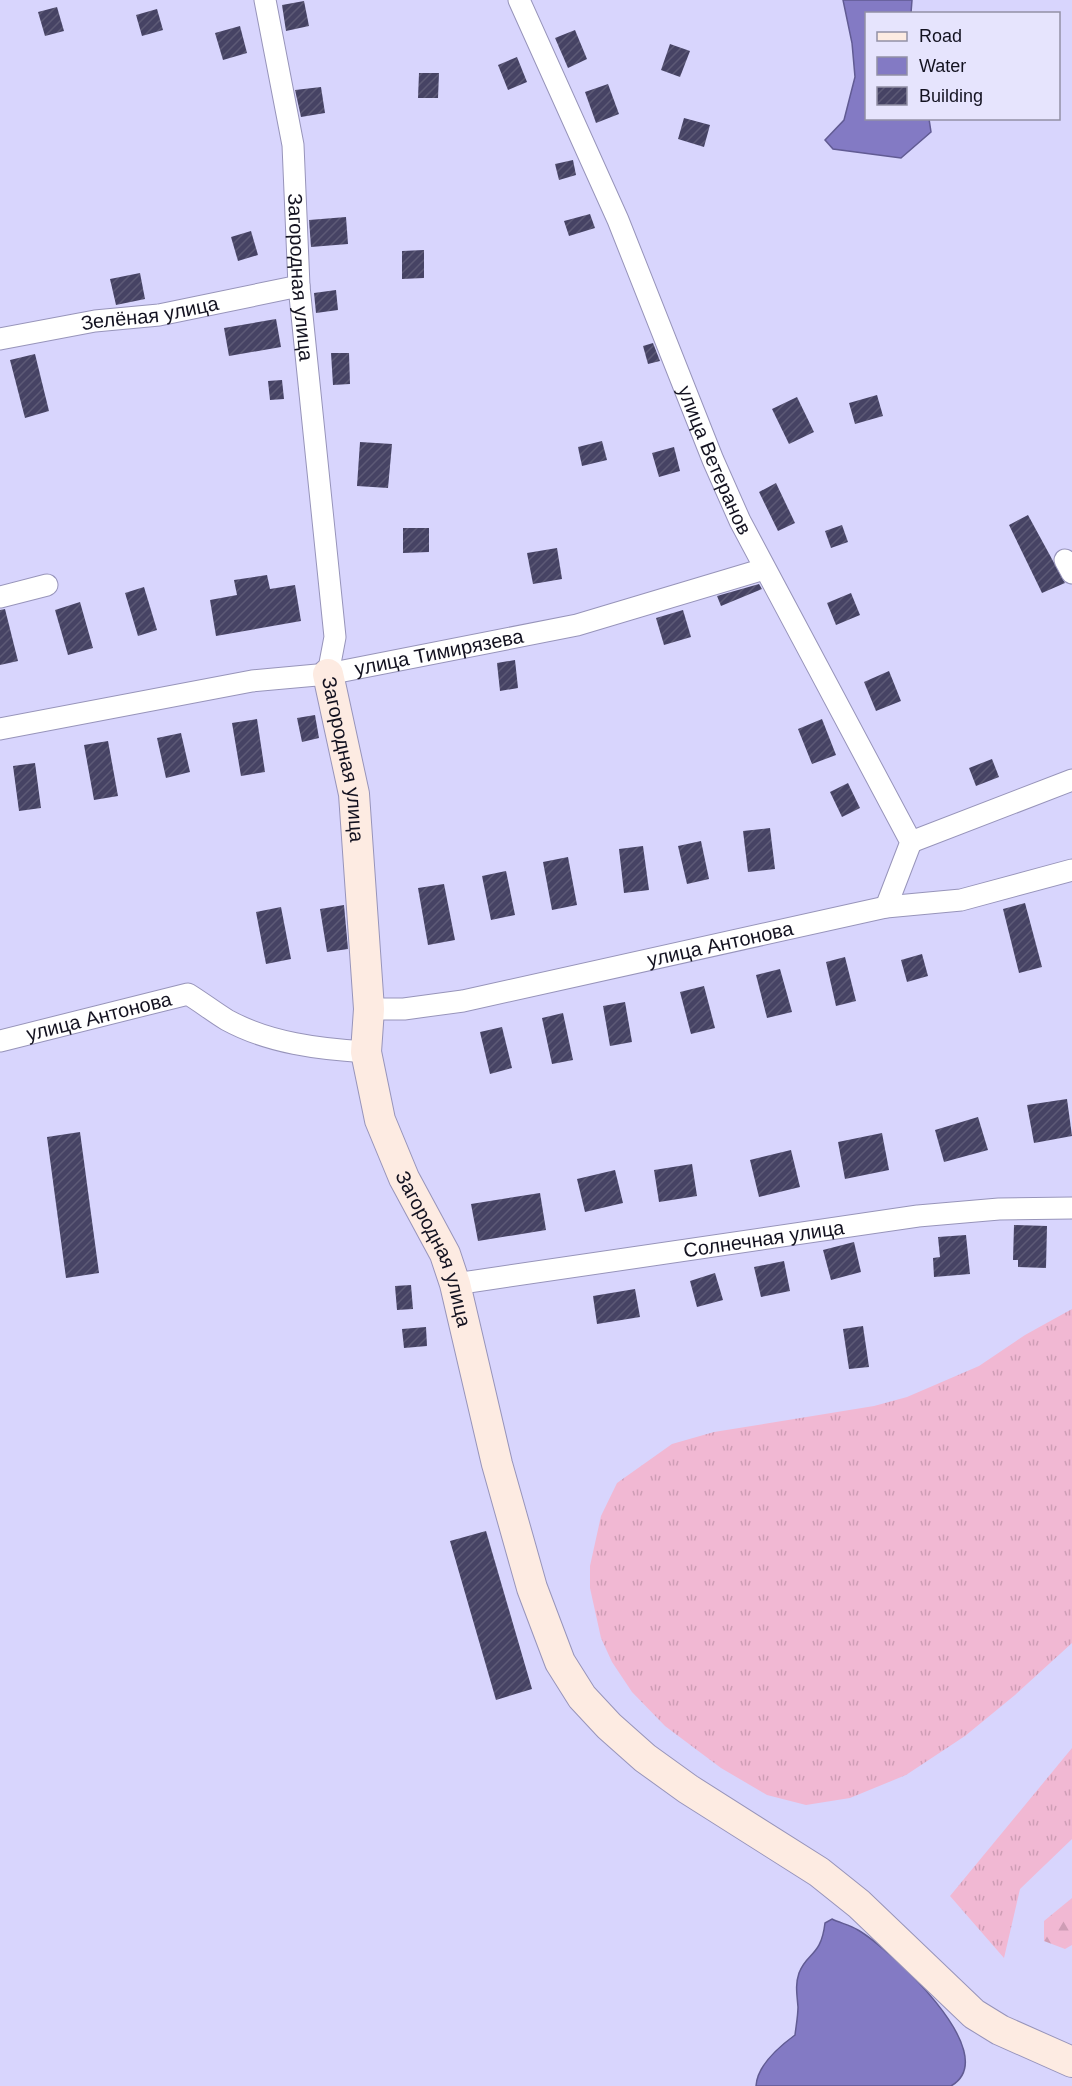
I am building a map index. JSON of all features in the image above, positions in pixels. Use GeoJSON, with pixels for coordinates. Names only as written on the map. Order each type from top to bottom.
{"type":"FeatureCollection","features":[{"type":"Feature","properties":{"kind":"street","name":"Загородная улица"},"geometry":{"type":"LineString","coordinates":[[265,0],[293,145],[298,286],[334,637],[328,674],[354,794],[369,1009],[366,1052],[380,1120],[404,1178],[445,1254],[455,1284],[497,1464],[544,1626],[560,1662],[582,1697],[609,1726],[645,1758],[688,1789],[780,1845],[851,1897],[974,2014],[1000,2030],[1072,2062]]}},
{"type":"Feature","properties":{"kind":"street","name":"улица Ветеранов"},"geometry":{"type":"LineString","coordinates":[[519,0],[618,220],[713,460],[764,569],[911,843]]}},
{"type":"Feature","properties":{"kind":"street","name":"Зелёная улица"},"geometry":{"type":"LineString","coordinates":[[0,339],[95,321],[159,315],[298,286]]}},
{"type":"Feature","properties":{"kind":"street","name":"улица Тимирязева"},"geometry":{"type":"LineString","coordinates":[[0,729],[252,681],[328,674],[577,625],[764,569]]}},
{"type":"Feature","properties":{"kind":"street"},"geometry":{"type":"LineString","coordinates":[[0,597],[47,585]]}},
{"type":"Feature","properties":{"kind":"street"},"geometry":{"type":"LineString","coordinates":[[886,907],[911,843],[1072,780]]}},
{"type":"Feature","properties":{"kind":"street","name":"улица Антонова"},"geometry":{"type":"LineString","coordinates":[[369,1009],[404,1009],[463,1001],[886,907],[961,900],[1072,870]]}},
{"type":"Feature","properties":{"kind":"street","name":"улица Антонова"},"geometry":{"type":"LineString","coordinates":[[0,1041],[189,994],[228,1020],[266,1035],[325,1049],[366,1052]]}},
{"type":"Feature","properties":{"kind":"street","name":"Солнечная улица"},"geometry":{"type":"LineString","coordinates":[[455,1284],[908,1218],[999,1209],[1072,1208]]}},
{"type":"Feature","properties":{"kind":"green space"},"geometry":{"type":"Polygon","coordinates":[[[1072,1309],[1072,1643],[1015,1695],[965,1736],[906,1775],[850,1798],[806,1805],[767,1795],[721,1768],[665,1726],[632,1692],[612,1662],[601,1638],[590,1588],[590,1566],[601,1516],[617,1483],[672,1444],[714,1432],[874,1406],[907,1397],[979,1366],[1025,1335],[1072,1309]]]}},
{"type":"Feature","properties":{"kind":"green space"},"geometry":{"type":"Polygon","coordinates":[[[1072,1748],[1072,1839],[1020,1889],[1004,1958],[950,1896],[1072,1748]]]}},
{"type":"Feature","properties":{"kind":"green space"},"geometry":{"type":"Polygon","coordinates":[[[1072,1898],[1072,1945],[1065,1949],[1044,1941],[1044,1921],[1072,1898]]]}},
{"type":"Feature","properties":{"kind":"water"},"geometry":{"type":"Polygon","coordinates":[[[843,0],[912,0],[911,12],[865,12],[865,120],[929,120],[931,132],[901,158],[833,149],[825,140],[844,120],[855,77],[852,43],[843,0]]]}},
{"type":"Feature","properties":{"kind":"water"},"geometry":{"type":"Polygon","coordinates":[[[832,1919],[855,1928],[873,1940],[915,1978],[936,2002],[953,2027],[964,2051],[964,2071],[951,2086],[756,2086],[760,2071],[765,2064],[795,2035],[799,1973],[817,1948],[825,1923],[832,1919]]]}},
{"type":"Feature","properties":{"kind":"building"},"geometry":{"type":"Polygon","coordinates":[[[304,1],[309,26],[286,31],[282,5],[304,1]]]}},
{"type":"Feature","properties":{"kind":"building"},"geometry":{"type":"Polygon","coordinates":[[[57,7],[64,31],[45,36],[38,12],[57,7]]]}},
{"type":"Feature","properties":{"kind":"building"},"geometry":{"type":"Polygon","coordinates":[[[157,9],[163,30],[142,36],[136,15],[157,9]]]}},
{"type":"Feature","properties":{"kind":"building"},"geometry":{"type":"Polygon","coordinates":[[[240,26],[247,53],[223,60],[215,33],[240,26]]]}},
{"type":"Feature","properties":{"kind":"building"},"geometry":{"type":"Polygon","coordinates":[[[575,30],[587,59],[568,68],[555,38],[575,30]]]}},
{"type":"Feature","properties":{"kind":"building"},"geometry":{"type":"Polygon","coordinates":[[[670,44],[690,51],[680,77],[661,70],[670,44]]]}},
{"type":"Feature","properties":{"kind":"building"},"geometry":{"type":"Polygon","coordinates":[[[517,57],[527,82],[508,90],[498,65],[517,57]]]}},
{"type":"Feature","properties":{"kind":"building"},"geometry":{"type":"Polygon","coordinates":[[[419,73],[439,73],[438,98],[418,98],[419,73]]]}},
{"type":"Feature","properties":{"kind":"building"},"geometry":{"type":"Polygon","coordinates":[[[608,84],[619,114],[596,123],[585,92],[608,84]]]}},
{"type":"Feature","properties":{"kind":"building"},"geometry":{"type":"Polygon","coordinates":[[[321,87],[325,113],[301,117],[295,90],[321,87]]]}},
{"type":"Feature","properties":{"kind":"building"},"geometry":{"type":"Polygon","coordinates":[[[684,118],[710,125],[704,147],[678,139],[684,118]]]}},
{"type":"Feature","properties":{"kind":"building"},"geometry":{"type":"Polygon","coordinates":[[[573,160],[576,175],[559,180],[555,164],[573,160]]]}},
{"type":"Feature","properties":{"kind":"building"},"geometry":{"type":"Polygon","coordinates":[[[590,214],[595,228],[569,236],[564,221],[590,214]]]}},
{"type":"Feature","properties":{"kind":"building"},"geometry":{"type":"Polygon","coordinates":[[[346,217],[348,244],[311,247],[309,220],[346,217]]]}},
{"type":"Feature","properties":{"kind":"building"},"geometry":{"type":"Polygon","coordinates":[[[251,231],[258,255],[238,261],[231,237],[251,231]]]}},
{"type":"Feature","properties":{"kind":"building"},"geometry":{"type":"Polygon","coordinates":[[[424,250],[424,278],[402,279],[402,251],[424,250]]]}},
{"type":"Feature","properties":{"kind":"building"},"geometry":{"type":"Polygon","coordinates":[[[140,273],[145,299],[116,305],[110,279],[140,273]]]}},
{"type":"Feature","properties":{"kind":"building"},"geometry":{"type":"Polygon","coordinates":[[[336,290],[338,310],[316,313],[314,293],[336,290]]]}},
{"type":"Feature","properties":{"kind":"building"},"geometry":{"type":"Polygon","coordinates":[[[276,319],[281,347],[229,356],[224,328],[276,319]]]}},
{"type":"Feature","properties":{"kind":"building"},"geometry":{"type":"Polygon","coordinates":[[[653,343],[660,361],[648,364],[643,346],[653,343]]]}},
{"type":"Feature","properties":{"kind":"building"},"geometry":{"type":"Polygon","coordinates":[[[331,353],[349,353],[350,384],[333,385],[331,353]]]}},
{"type":"Feature","properties":{"kind":"building"},"geometry":{"type":"Polygon","coordinates":[[[35,354],[49,411],[25,418],[10,360],[35,354]]]}},
{"type":"Feature","properties":{"kind":"building"},"geometry":{"type":"Polygon","coordinates":[[[282,380],[284,399],[270,400],[268,381],[282,380]]]}},
{"type":"Feature","properties":{"kind":"building"},"geometry":{"type":"Polygon","coordinates":[[[877,395],[883,416],[855,424],[849,403],[877,395]]]}},
{"type":"Feature","properties":{"kind":"building"},"geometry":{"type":"Polygon","coordinates":[[[797,397],[814,432],[789,444],[772,409],[797,397]]]}},
{"type":"Feature","properties":{"kind":"building"},"geometry":{"type":"Polygon","coordinates":[[[602,441],[607,460],[582,466],[578,447],[602,441]]]}},
{"type":"Feature","properties":{"kind":"building"},"geometry":{"type":"Polygon","coordinates":[[[360,442],[392,444],[388,488],[357,486],[360,442]]]}},
{"type":"Feature","properties":{"kind":"building"},"geometry":{"type":"Polygon","coordinates":[[[674,447],[680,471],[659,477],[652,453],[674,447]]]}},
{"type":"Feature","properties":{"kind":"building"},"geometry":{"type":"Polygon","coordinates":[[[776,483],[795,523],[778,531],[759,492],[776,483]]]}},
{"type":"Feature","properties":{"kind":"building"},"geometry":{"type":"Polygon","coordinates":[[[1028,515],[1065,583],[1042,593],[1009,525],[1028,515]]]}},
{"type":"Feature","properties":{"kind":"building"},"geometry":{"type":"Polygon","coordinates":[[[842,525],[848,542],[831,548],[825,531],[842,525]]]}},
{"type":"Feature","properties":{"kind":"building"},"geometry":{"type":"Polygon","coordinates":[[[403,528],[429,528],[429,552],[403,553],[403,528]]]}},
{"type":"Feature","properties":{"kind":"building"},"geometry":{"type":"Polygon","coordinates":[[[557,548],[562,579],[533,584],[527,553],[557,548]]]}},
{"type":"Feature","properties":{"kind":"building"},"geometry":{"type":"Polygon","coordinates":[[[267,575],[270,589],[295,585],[301,621],[216,636],[210,600],[237,595],[234,580],[267,575]]]}},
{"type":"Feature","properties":{"kind":"building"},"geometry":{"type":"Polygon","coordinates":[[[759,584],[762,589],[721,606],[717,596],[759,584]]]}},
{"type":"Feature","properties":{"kind":"building"},"geometry":{"type":"Polygon","coordinates":[[[144,587],[157,630],[138,636],[125,593],[144,587]]]}},
{"type":"Feature","properties":{"kind":"building"},"geometry":{"type":"Polygon","coordinates":[[[851,593],[860,615],[836,625],[827,603],[851,593]]]}},
{"type":"Feature","properties":{"kind":"building"},"geometry":{"type":"Polygon","coordinates":[[[80,602],[93,648],[68,655],[55,610],[80,602]]]}},
{"type":"Feature","properties":{"kind":"building"},"geometry":{"type":"Polygon","coordinates":[[[5,609],[18,661],[0,665],[0,610],[5,609]]]}},
{"type":"Feature","properties":{"kind":"building"},"geometry":{"type":"Polygon","coordinates":[[[683,610],[691,637],[664,645],[656,618],[683,610]]]}},
{"type":"Feature","properties":{"kind":"building"},"geometry":{"type":"Polygon","coordinates":[[[515,660],[518,688],[500,691],[497,663],[515,660]]]}},
{"type":"Feature","properties":{"kind":"building"},"geometry":{"type":"Polygon","coordinates":[[[889,671],[901,701],[876,711],[864,682],[889,671]]]}},
{"type":"Feature","properties":{"kind":"building"},"geometry":{"type":"Polygon","coordinates":[[[315,715],[319,738],[302,742],[297,718],[315,715]]]}},
{"type":"Feature","properties":{"kind":"building"},"geometry":{"type":"Polygon","coordinates":[[[257,719],[265,772],[241,776],[232,723],[257,719]]]}},
{"type":"Feature","properties":{"kind":"building"},"geometry":{"type":"Polygon","coordinates":[[[822,719],[836,755],[812,764],[798,729],[822,719]]]}},
{"type":"Feature","properties":{"kind":"building"},"geometry":{"type":"Polygon","coordinates":[[[181,733],[190,772],[166,778],[157,738],[181,733]]]}},
{"type":"Feature","properties":{"kind":"building"},"geometry":{"type":"Polygon","coordinates":[[[108,741],[118,796],[94,800],[84,745],[108,741]]]}},
{"type":"Feature","properties":{"kind":"building"},"geometry":{"type":"Polygon","coordinates":[[[992,759],[999,777],[976,786],[969,768],[992,759]]]}},
{"type":"Feature","properties":{"kind":"building"},"geometry":{"type":"Polygon","coordinates":[[[35,763],[41,808],[19,811],[13,766],[35,763]]]}},
{"type":"Feature","properties":{"kind":"building"},"geometry":{"type":"Polygon","coordinates":[[[848,783],[860,808],[842,817],[830,792],[848,783]]]}},
{"type":"Feature","properties":{"kind":"building"},"geometry":{"type":"Polygon","coordinates":[[[770,828],[775,869],[748,872],[743,831],[770,828]]]}},
{"type":"Feature","properties":{"kind":"building"},"geometry":{"type":"Polygon","coordinates":[[[701,841],[709,879],[687,884],[678,846],[701,841]]]}},
{"type":"Feature","properties":{"kind":"building"},"geometry":{"type":"Polygon","coordinates":[[[643,846],[649,890],[624,893],[619,849],[643,846]]]}},
{"type":"Feature","properties":{"kind":"building"},"geometry":{"type":"Polygon","coordinates":[[[568,857],[577,905],[552,910],[543,862],[568,857]]]}},
{"type":"Feature","properties":{"kind":"building"},"geometry":{"type":"Polygon","coordinates":[[[506,871],[515,915],[491,920],[482,876],[506,871]]]}},
{"type":"Feature","properties":{"kind":"building"},"geometry":{"type":"Polygon","coordinates":[[[444,884],[455,940],[428,945],[418,888],[444,884]]]}},
{"type":"Feature","properties":{"kind":"building"},"geometry":{"type":"Polygon","coordinates":[[[1025,903],[1042,967],[1019,973],[1003,909],[1025,903]]]}},
{"type":"Feature","properties":{"kind":"building"},"geometry":{"type":"Polygon","coordinates":[[[344,905],[348,949],[327,952],[320,909],[344,905]]]}},
{"type":"Feature","properties":{"kind":"building"},"geometry":{"type":"Polygon","coordinates":[[[281,907],[291,959],[266,964],[256,912],[281,907]]]}},
{"type":"Feature","properties":{"kind":"building"},"geometry":{"type":"Polygon","coordinates":[[[922,954],[928,976],[907,982],[901,960],[922,954]]]}},
{"type":"Feature","properties":{"kind":"building"},"geometry":{"type":"Polygon","coordinates":[[[845,957],[856,1001],[836,1006],[826,962],[845,957]]]}},
{"type":"Feature","properties":{"kind":"building"},"geometry":{"type":"Polygon","coordinates":[[[780,969],[792,1012],[767,1018],[756,975],[780,969]]]}},
{"type":"Feature","properties":{"kind":"building"},"geometry":{"type":"Polygon","coordinates":[[[704,986],[715,1028],[691,1034],[680,992],[704,986]]]}},
{"type":"Feature","properties":{"kind":"building"},"geometry":{"type":"Polygon","coordinates":[[[625,1002],[632,1042],[610,1046],[603,1006],[625,1002]]]}},
{"type":"Feature","properties":{"kind":"building"},"geometry":{"type":"Polygon","coordinates":[[[563,1013],[573,1060],[552,1064],[542,1018],[563,1013]]]}},
{"type":"Feature","properties":{"kind":"building"},"geometry":{"type":"Polygon","coordinates":[[[502,1027],[512,1068],[490,1074],[480,1032],[502,1027]]]}},
{"type":"Feature","properties":{"kind":"building"},"geometry":{"type":"Polygon","coordinates":[[[1067,1099],[1072,1136],[1034,1143],[1027,1105],[1067,1099]]]}},
{"type":"Feature","properties":{"kind":"building"},"geometry":{"type":"Polygon","coordinates":[[[978,1117],[988,1150],[944,1162],[935,1130],[978,1117]]]}},
{"type":"Feature","properties":{"kind":"building"},"geometry":{"type":"Polygon","coordinates":[[[80,1132],[99,1273],[66,1278],[47,1137],[80,1132]]]}},
{"type":"Feature","properties":{"kind":"building"},"geometry":{"type":"Polygon","coordinates":[[[882,1133],[889,1170],[845,1179],[838,1142],[882,1133]]]}},
{"type":"Feature","properties":{"kind":"building"},"geometry":{"type":"Polygon","coordinates":[[[791,1150],[800,1187],[759,1197],[750,1160],[791,1150]]]}},
{"type":"Feature","properties":{"kind":"building"},"geometry":{"type":"Polygon","coordinates":[[[692,1164],[697,1196],[659,1202],[654,1170],[692,1164]]]}},
{"type":"Feature","properties":{"kind":"building"},"geometry":{"type":"Polygon","coordinates":[[[615,1170],[623,1203],[585,1212],[577,1179],[615,1170]]]}},
{"type":"Feature","properties":{"kind":"building"},"geometry":{"type":"Polygon","coordinates":[[[540,1193],[546,1230],[478,1241],[471,1204],[540,1193]]]}},
{"type":"Feature","properties":{"kind":"building"},"geometry":{"type":"Polygon","coordinates":[[[1014,1225],[1047,1226],[1046,1268],[1018,1267],[1018,1260],[1013,1260],[1014,1225]]]}},
{"type":"Feature","properties":{"kind":"building"},"geometry":{"type":"Polygon","coordinates":[[[966,1235],[970,1274],[934,1277],[933,1258],[940,1257],[938,1237],[966,1235]]]}},
{"type":"Feature","properties":{"kind":"building"},"geometry":{"type":"Polygon","coordinates":[[[854,1242],[861,1272],[831,1280],[823,1250],[854,1242]]]}},
{"type":"Feature","properties":{"kind":"building"},"geometry":{"type":"Polygon","coordinates":[[[784,1261],[790,1291],[761,1297],[754,1267],[784,1261]]]}},
{"type":"Feature","properties":{"kind":"building"},"geometry":{"type":"Polygon","coordinates":[[[715,1273],[723,1300],[697,1307],[690,1281],[715,1273]]]}},
{"type":"Feature","properties":{"kind":"building"},"geometry":{"type":"Polygon","coordinates":[[[411,1285],[413,1309],[397,1310],[395,1286],[411,1285]]]}},
{"type":"Feature","properties":{"kind":"building"},"geometry":{"type":"Polygon","coordinates":[[[635,1289],[640,1317],[597,1324],[593,1296],[635,1289]]]}},
{"type":"Feature","properties":{"kind":"building"},"geometry":{"type":"Polygon","coordinates":[[[863,1326],[869,1367],[849,1369],[843,1329],[863,1326]]]}},
{"type":"Feature","properties":{"kind":"building"},"geometry":{"type":"Polygon","coordinates":[[[426,1327],[427,1346],[404,1348],[402,1329],[426,1327]]]}},
{"type":"Feature","properties":{"kind":"building"},"geometry":{"type":"Polygon","coordinates":[[[486,1531],[532,1689],[496,1700],[450,1541],[486,1531]]]}}]}
